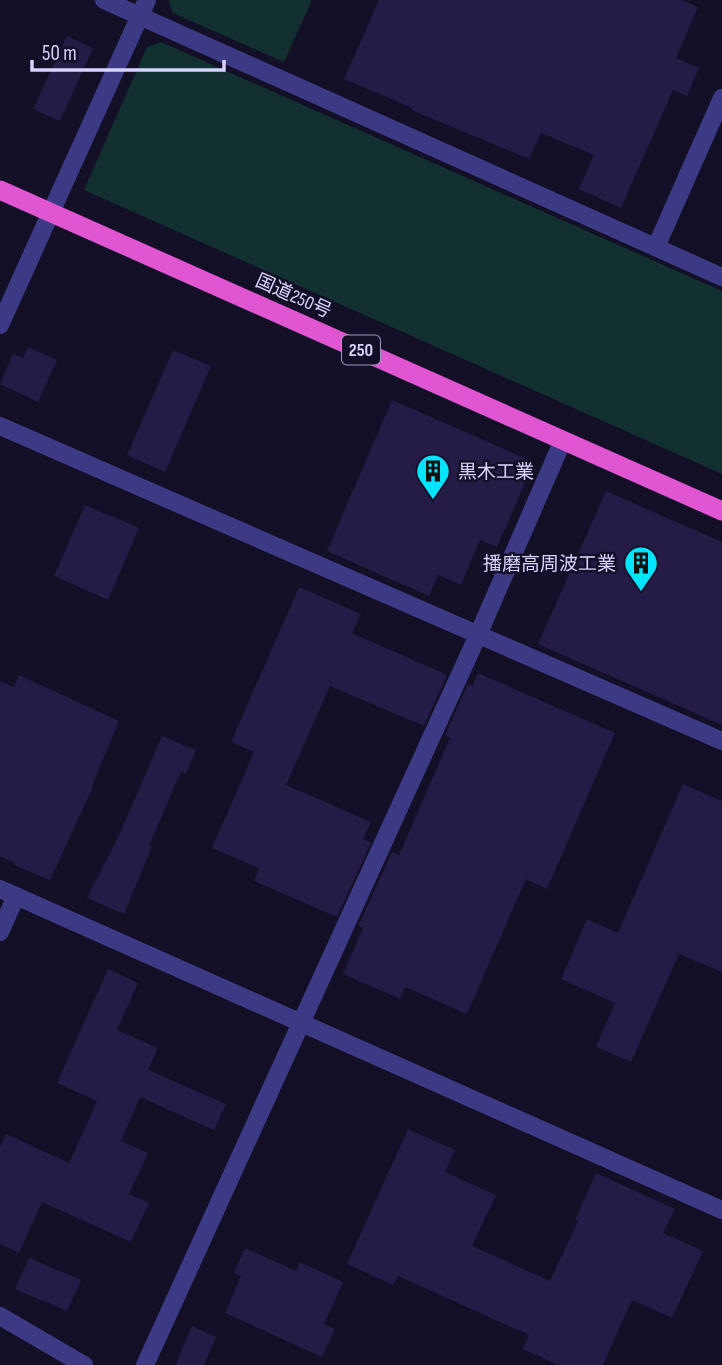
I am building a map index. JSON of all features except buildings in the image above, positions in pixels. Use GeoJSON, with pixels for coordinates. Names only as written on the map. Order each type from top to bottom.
{"type":"FeatureCollection","features":[{"type":"Feature","properties":{"kind":"highway","name":"国道250号"},"geometry":{"type":"LineString","coordinates":[[0,190],[722,511]]}},
{"type":"Feature","properties":{"kind":"street"},"geometry":{"type":"LineString","coordinates":[[104,0],[143,8],[722,277]]}},
{"type":"Feature","properties":{"kind":"street"},"geometry":{"type":"LineString","coordinates":[[0,325],[143,8]]}},
{"type":"Feature","properties":{"kind":"street"},"geometry":{"type":"LineString","coordinates":[[656,247],[722,98]]}},
{"type":"Feature","properties":{"kind":"street"},"geometry":{"type":"LineString","coordinates":[[0,426],[722,741]]}},
{"type":"Feature","properties":{"kind":"street"},"geometry":{"type":"LineString","coordinates":[[145,1365],[478,635],[564,440]]}},
{"type":"Feature","properties":{"kind":"street"},"geometry":{"type":"LineString","coordinates":[[0,932],[8,892],[722,1210]]}},
{"type":"Feature","properties":{"kind":"street"},"geometry":{"type":"LineString","coordinates":[[0,1316],[84,1365]]}},
{"type":"Feature","properties":{"kind":"green space"},"geometry":{"type":"Polygon","coordinates":[[[168,0],[312,0],[284,62],[173,13],[168,0]]]}},
{"type":"Feature","properties":{"kind":"green space"},"geometry":{"type":"Polygon","coordinates":[[[161,42],[722,291],[722,474],[84,190],[147,47],[161,42]]]}},
{"type":"Feature","properties":{"kind":"place","name":"黒木工業"},"geometry":{"type":"Point","coordinates":[433,501]}},
{"type":"Feature","properties":{"kind":"place","name":"播磨高周波工業"},"geometry":{"type":"Point","coordinates":[641,593]}}]}
